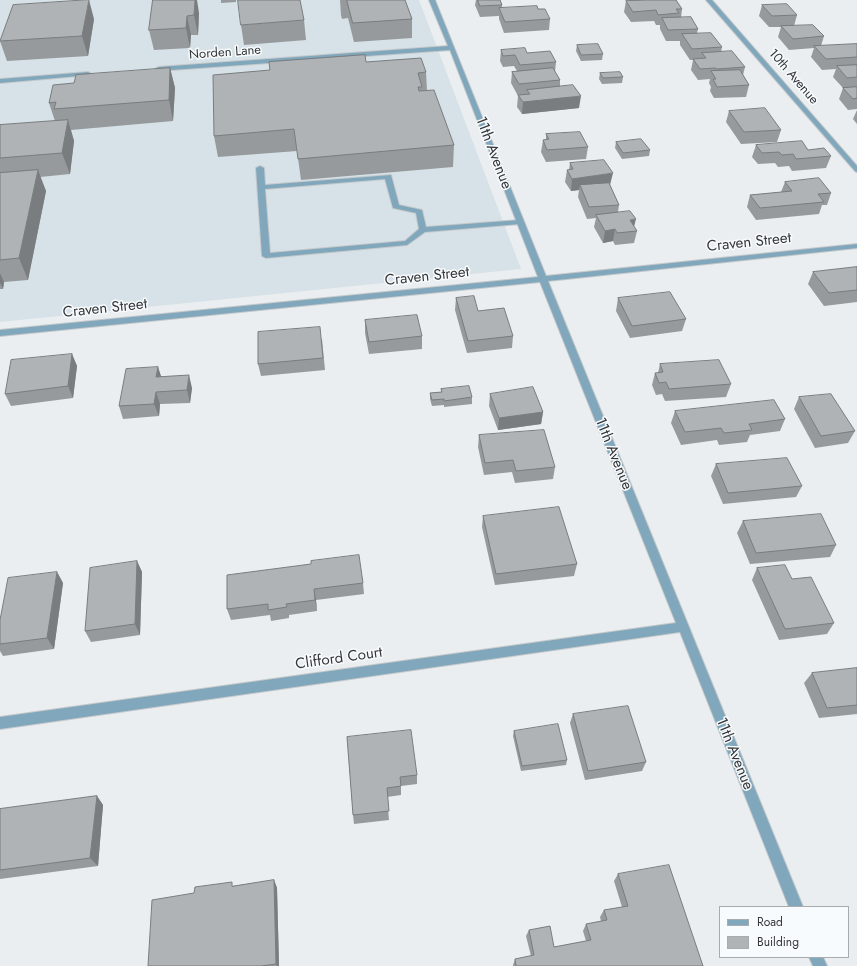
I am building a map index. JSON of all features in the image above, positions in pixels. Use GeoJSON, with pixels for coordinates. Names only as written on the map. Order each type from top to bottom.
{"type":"FeatureCollection","features":[{"type":"Feature","properties":{"kind":"street","name":"11th Avenue"},"geometry":{"type":"LineString","coordinates":[[432,0],[682,627],[796,906]]}},
{"type":"Feature","properties":{"kind":"street","name":"10th Avenue"},"geometry":{"type":"LineString","coordinates":[[709,0],[857,170]]}},
{"type":"Feature","properties":{"kind":"street","name":"Norden Lane"},"geometry":{"type":"LineString","coordinates":[[148,70],[452,48]]}},
{"type":"Feature","properties":{"kind":"street"},"geometry":{"type":"LineString","coordinates":[[0,81],[93,74]]}},
{"type":"Feature","properties":{"kind":"street"},"geometry":{"type":"LineString","coordinates":[[260,168],[266,256],[407,243],[423,230],[520,222]]}},
{"type":"Feature","properties":{"kind":"street"},"geometry":{"type":"LineString","coordinates":[[261,187],[388,176],[396,206],[419,212],[423,230]]}},
{"type":"Feature","properties":{"kind":"street","name":"Craven Street"},"geometry":{"type":"LineString","coordinates":[[0,333],[857,246]]}},
{"type":"Feature","properties":{"kind":"street","name":"Clifford Court"},"geometry":{"type":"LineString","coordinates":[[0,724],[682,627]]}},
{"type":"Feature","properties":{"kind":"shaded area"},"geometry":{"type":"Polygon","coordinates":[[[0,0],[419,0],[521,269],[0,322],[0,0]]]}},
{"type":"Feature","properties":{"kind":"building"},"geometry":{"type":"Polygon","coordinates":[[[89,0],[82,36],[0,41],[13,5],[89,0]]]}},
{"type":"Feature","properties":{"kind":"building"},"geometry":{"type":"Polygon","coordinates":[[[153,0],[195,0],[194,15],[187,16],[186,28],[149,30],[153,0]]]}},
{"type":"Feature","properties":{"kind":"building"},"geometry":{"type":"Polygon","coordinates":[[[238,0],[300,0],[304,20],[241,25],[238,0]]]}},
{"type":"Feature","properties":{"kind":"building"},"geometry":{"type":"Polygon","coordinates":[[[347,0],[405,0],[412,19],[353,23],[347,0]]]}},
{"type":"Feature","properties":{"kind":"building"},"geometry":{"type":"Polygon","coordinates":[[[478,0],[500,0],[502,5],[480,6],[478,0]]]}},
{"type":"Feature","properties":{"kind":"building"},"geometry":{"type":"Polygon","coordinates":[[[676,0],[682,9],[676,9],[679,13],[658,15],[656,10],[633,12],[626,1],[676,0]]]}},
{"type":"Feature","properties":{"kind":"building"},"geometry":{"type":"Polygon","coordinates":[[[787,4],[797,15],[772,16],[762,5],[787,4]]]}},
{"type":"Feature","properties":{"kind":"building"},"geometry":{"type":"Polygon","coordinates":[[[537,6],[538,9],[545,9],[550,19],[505,22],[499,8],[537,6]]]}},
{"type":"Feature","properties":{"kind":"building"},"geometry":{"type":"Polygon","coordinates":[[[691,17],[698,29],[668,30],[662,18],[691,17]]]}},
{"type":"Feature","properties":{"kind":"building"},"geometry":{"type":"Polygon","coordinates":[[[813,25],[824,36],[793,39],[781,26],[813,25]]]}},
{"type":"Feature","properties":{"kind":"building"},"geometry":{"type":"Polygon","coordinates":[[[711,33],[722,47],[692,49],[682,34],[711,33]]]}},
{"type":"Feature","properties":{"kind":"building"},"geometry":{"type":"Polygon","coordinates":[[[598,44],[603,54],[581,55],[577,45],[598,44]]]}},
{"type":"Feature","properties":{"kind":"building"},"geometry":{"type":"Polygon","coordinates":[[[857,44],[857,57],[826,59],[814,46],[857,44]]]}},
{"type":"Feature","properties":{"kind":"building"},"geometry":{"type":"Polygon","coordinates":[[[525,48],[527,53],[550,51],[556,62],[520,65],[515,55],[503,56],[501,50],[525,48]]]}},
{"type":"Feature","properties":{"kind":"building"},"geometry":{"type":"Polygon","coordinates":[[[732,51],[745,67],[700,69],[693,59],[706,58],[702,53],[732,51]]]}},
{"type":"Feature","properties":{"kind":"building"},"geometry":{"type":"Polygon","coordinates":[[[365,55],[366,62],[421,58],[426,72],[418,73],[422,87],[418,87],[419,91],[434,90],[454,145],[298,159],[294,129],[214,136],[213,75],[270,70],[269,62],[365,55]]]}},
{"type":"Feature","properties":{"kind":"building"},"geometry":{"type":"Polygon","coordinates":[[[857,65],[857,77],[847,78],[837,66],[857,65]]]}},
{"type":"Feature","properties":{"kind":"building"},"geometry":{"type":"Polygon","coordinates":[[[170,68],[169,100],[54,109],[56,102],[49,103],[53,85],[74,83],[76,75],[170,68]]]}},
{"type":"Feature","properties":{"kind":"building"},"geometry":{"type":"Polygon","coordinates":[[[553,68],[560,80],[519,84],[512,72],[553,68]]]}},
{"type":"Feature","properties":{"kind":"building"},"geometry":{"type":"Polygon","coordinates":[[[740,70],[749,85],[717,87],[713,79],[716,79],[711,71],[740,70]]]}},
{"type":"Feature","properties":{"kind":"building"},"geometry":{"type":"Polygon","coordinates":[[[620,72],[623,77],[603,78],[600,73],[620,72]]]}},
{"type":"Feature","properties":{"kind":"building"},"geometry":{"type":"Polygon","coordinates":[[[573,85],[581,96],[523,102],[518,95],[530,94],[527,90],[573,85]]]}},
{"type":"Feature","properties":{"kind":"building"},"geometry":{"type":"Polygon","coordinates":[[[857,87],[857,98],[853,99],[843,88],[857,87]]]}},
{"type":"Feature","properties":{"kind":"building"},"geometry":{"type":"Polygon","coordinates":[[[765,108],[781,130],[744,132],[729,111],[765,108]]]}},
{"type":"Feature","properties":{"kind":"building"},"geometry":{"type":"Polygon","coordinates":[[[68,120],[62,153],[0,158],[0,125],[68,120]]]}},
{"type":"Feature","properties":{"kind":"building"},"geometry":{"type":"Polygon","coordinates":[[[580,132],[588,147],[547,150],[543,140],[549,139],[546,134],[580,132]]]}},
{"type":"Feature","properties":{"kind":"building"},"geometry":{"type":"Polygon","coordinates":[[[641,139],[650,150],[623,153],[616,142],[641,139]]]}},
{"type":"Feature","properties":{"kind":"building"},"geometry":{"type":"Polygon","coordinates":[[[802,141],[808,150],[824,148],[831,156],[796,159],[793,154],[782,155],[779,152],[762,153],[756,145],[802,141]]]}},
{"type":"Feature","properties":{"kind":"building"},"geometry":{"type":"Polygon","coordinates":[[[604,160],[613,173],[572,179],[567,170],[573,169],[570,163],[604,160]]]}},
{"type":"Feature","properties":{"kind":"building"},"geometry":{"type":"Polygon","coordinates":[[[38,170],[19,258],[0,260],[0,173],[38,170]]]}},
{"type":"Feature","properties":{"kind":"building"},"geometry":{"type":"Polygon","coordinates":[[[819,178],[831,193],[818,194],[824,202],[760,208],[750,195],[792,191],[785,182],[819,178]]]}},
{"type":"Feature","properties":{"kind":"building"},"geometry":{"type":"Polygon","coordinates":[[[609,183],[619,205],[589,207],[580,185],[609,183]]]}},
{"type":"Feature","properties":{"kind":"building"},"geometry":{"type":"Polygon","coordinates":[[[630,211],[636,219],[630,220],[637,231],[617,233],[615,229],[605,231],[596,215],[630,211]]]}},
{"type":"Feature","properties":{"kind":"building"},"geometry":{"type":"Polygon","coordinates":[[[857,267],[857,290],[829,293],[813,272],[857,267]]]}},
{"type":"Feature","properties":{"kind":"building"},"geometry":{"type":"Polygon","coordinates":[[[670,292],[686,319],[632,326],[618,298],[670,292]]]}},
{"type":"Feature","properties":{"kind":"building"},"geometry":{"type":"Polygon","coordinates":[[[474,296],[478,311],[504,308],[513,336],[468,341],[456,298],[474,296]]]}},
{"type":"Feature","properties":{"kind":"building"},"geometry":{"type":"Polygon","coordinates":[[[417,315],[422,336],[369,342],[365,320],[417,315]]]}},
{"type":"Feature","properties":{"kind":"building"},"geometry":{"type":"Polygon","coordinates":[[[320,327],[323,358],[258,364],[258,332],[320,327]]]}},
{"type":"Feature","properties":{"kind":"building"},"geometry":{"type":"Polygon","coordinates":[[[72,354],[68,386],[5,394],[11,360],[72,354]]]}},
{"type":"Feature","properties":{"kind":"building"},"geometry":{"type":"Polygon","coordinates":[[[719,360],[731,384],[669,389],[666,382],[659,383],[655,373],[663,372],[660,364],[719,360]]]}},
{"type":"Feature","properties":{"kind":"building"},"geometry":{"type":"Polygon","coordinates":[[[158,367],[156,377],[189,375],[187,390],[156,392],[154,404],[119,406],[126,369],[158,367]]]}},
{"type":"Feature","properties":{"kind":"building"},"geometry":{"type":"Polygon","coordinates":[[[469,386],[472,397],[444,401],[444,399],[432,400],[430,393],[442,392],[441,389],[469,386]]]}},
{"type":"Feature","properties":{"kind":"building"},"geometry":{"type":"Polygon","coordinates":[[[533,387],[543,412],[499,418],[490,394],[533,387]]]}},
{"type":"Feature","properties":{"kind":"building"},"geometry":{"type":"Polygon","coordinates":[[[831,394],[855,431],[821,436],[799,397],[831,394]]]}},
{"type":"Feature","properties":{"kind":"building"},"geometry":{"type":"Polygon","coordinates":[[[774,400],[785,419],[749,424],[752,430],[724,433],[721,428],[685,432],[675,411],[774,400]]]}},
{"type":"Feature","properties":{"kind":"building"},"geometry":{"type":"Polygon","coordinates":[[[544,430],[555,467],[516,471],[513,460],[485,463],[479,435],[544,430]]]}},
{"type":"Feature","properties":{"kind":"building"},"geometry":{"type":"Polygon","coordinates":[[[787,458],[802,486],[728,493],[716,464],[787,458]]]}},
{"type":"Feature","properties":{"kind":"building"},"geometry":{"type":"Polygon","coordinates":[[[559,507],[577,564],[496,574],[483,516],[559,507]]]}},
{"type":"Feature","properties":{"kind":"building"},"geometry":{"type":"Polygon","coordinates":[[[821,514],[836,545],[756,553],[743,521],[821,514]]]}},
{"type":"Feature","properties":{"kind":"building"},"geometry":{"type":"Polygon","coordinates":[[[359,555],[363,583],[314,589],[315,600],[286,604],[287,607],[268,610],[268,604],[227,609],[227,575],[311,564],[311,561],[359,555]]]}},
{"type":"Feature","properties":{"kind":"building"},"geometry":{"type":"Polygon","coordinates":[[[137,561],[135,624],[85,631],[90,568],[137,561]]]}},
{"type":"Feature","properties":{"kind":"building"},"geometry":{"type":"Polygon","coordinates":[[[785,565],[792,579],[811,577],[834,623],[785,629],[757,568],[785,565]]]}},
{"type":"Feature","properties":{"kind":"building"},"geometry":{"type":"Polygon","coordinates":[[[57,572],[47,638],[0,644],[0,620],[8,578],[57,572]]]}},
{"type":"Feature","properties":{"kind":"building"},"geometry":{"type":"Polygon","coordinates":[[[857,668],[857,705],[827,708],[812,673],[857,668]]]}},
{"type":"Feature","properties":{"kind":"building"},"geometry":{"type":"Polygon","coordinates":[[[628,706],[646,762],[588,771],[573,714],[628,706]]]}},
{"type":"Feature","properties":{"kind":"building"},"geometry":{"type":"Polygon","coordinates":[[[558,724],[567,760],[522,766],[514,731],[558,724]]]}},
{"type":"Feature","properties":{"kind":"building"},"geometry":{"type":"Polygon","coordinates":[[[411,730],[417,775],[400,777],[401,786],[387,788],[389,811],[353,815],[347,737],[411,730]]]}},
{"type":"Feature","properties":{"kind":"building"},"geometry":{"type":"Polygon","coordinates":[[[97,796],[90,858],[0,870],[0,809],[97,796]]]}},
{"type":"Feature","properties":{"kind":"building"},"geometry":{"type":"Polygon","coordinates":[[[669,865],[703,966],[516,966],[515,959],[534,955],[529,930],[550,926],[554,947],[591,940],[586,924],[607,920],[604,910],[628,906],[618,874],[669,865]]]}},
{"type":"Feature","properties":{"kind":"building"},"geometry":{"type":"Polygon","coordinates":[[[274,880],[276,964],[261,966],[148,966],[152,900],[194,893],[195,887],[232,882],[232,886],[274,880]]]}}]}
